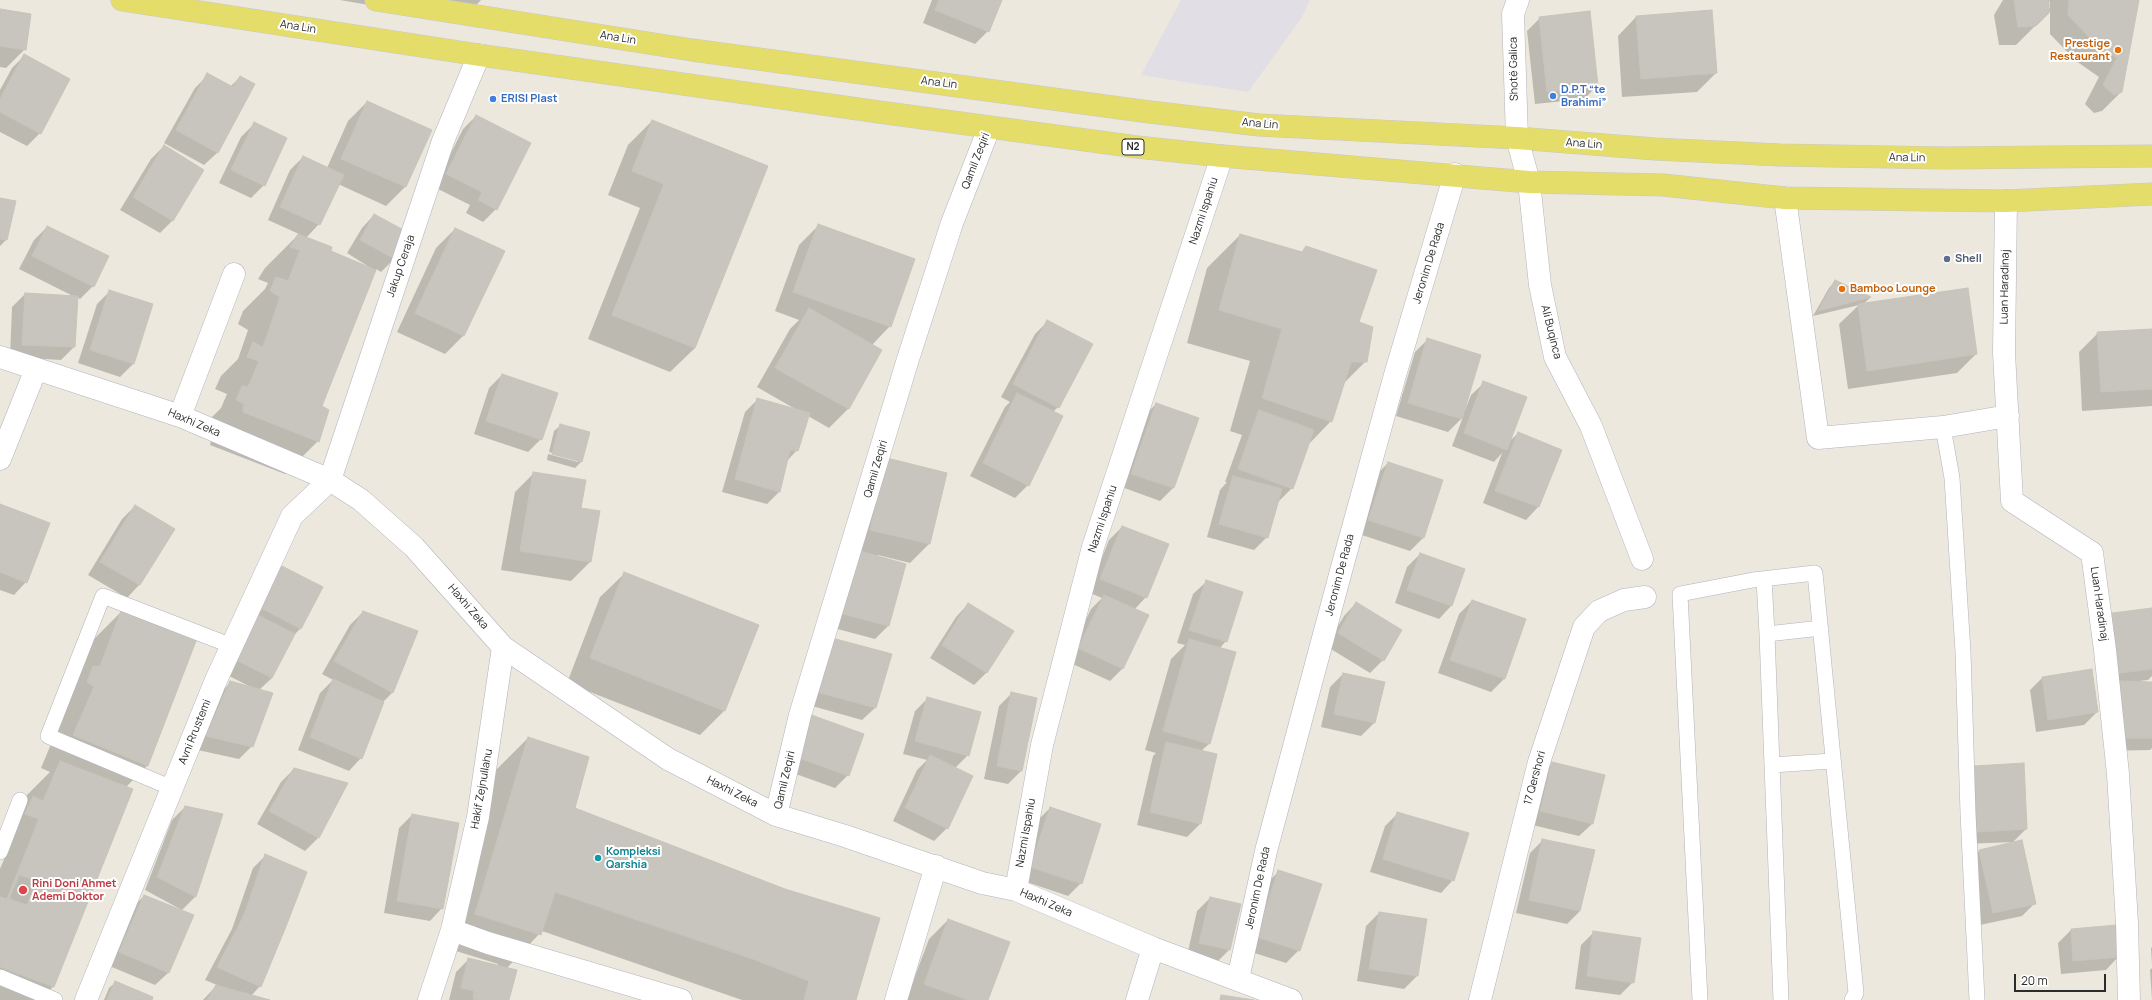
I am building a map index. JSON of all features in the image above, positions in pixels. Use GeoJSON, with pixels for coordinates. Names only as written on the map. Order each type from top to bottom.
{"type":"FeatureCollection","features":[{"type":"Feature","properties":{"kind":"main road","name":"Ana Lin"},"geometry":{"type":"LineString","coordinates":[[122,0],[479,55],[989,128],[1137,147],[1222,156],[1455,174],[1529,182],[1663,185],[1785,198],[2006,201],[2152,194]]}},
{"type":"Feature","properties":{"kind":"main road","name":"Ana Lin"},"geometry":{"type":"LineString","coordinates":[[376,0],[692,50],[1142,111],[1259,125],[1517,138],[1655,149],[1780,155],[1944,158],[2152,156]]}},
{"type":"Feature","properties":{"kind":"street","name":"Shotë Galica"},"geometry":{"type":"LineString","coordinates":[[1512,5],[1517,138]]}},
{"type":"Feature","properties":{"kind":"street","name":"Jakup Ceraja"},"geometry":{"type":"LineString","coordinates":[[330,480],[443,141],[479,55]]}},
{"type":"Feature","properties":{"kind":"street","name":"Qamil Zeqiri"},"geometry":{"type":"LineString","coordinates":[[776,815],[800,714],[908,358],[952,223],[989,128]]}},
{"type":"Feature","properties":{"kind":"street","name":"Ali Buqinca"},"geometry":{"type":"LineString","coordinates":[[1517,138],[1529,182],[1540,285],[1555,357],[1590,426],[1642,559]]}},
{"type":"Feature","properties":{"kind":"street","name":"Nazmi Ispahiu"},"geometry":{"type":"LineString","coordinates":[[1016,890],[1042,745],[1094,547],[1222,156]]}},
{"type":"Feature","properties":{"kind":"street","name":"Jeronim De Rada"},"geometry":{"type":"LineString","coordinates":[[1238,979],[1266,850],[1341,571],[1395,375],[1455,174]]}},
{"type":"Feature","properties":{"kind":"street"},"geometry":{"type":"LineString","coordinates":[[1785,198],[1818,438],[1943,427],[2008,416]]}},
{"type":"Feature","properties":{"kind":"street","name":"Luan Haradinaj"},"geometry":{"type":"LineString","coordinates":[[2006,201],[2004,353],[2012,501],[2092,553],[2105,650],[2118,774],[2127,923],[2129,1000]]}},
{"type":"Feature","properties":{"kind":"street"},"geometry":{"type":"LineString","coordinates":[[180,416],[234,274]]}},
{"type":"Feature","properties":{"kind":"street","name":"Haxhi Zeka"},"geometry":{"type":"LineString","coordinates":[[0,357],[180,416],[330,480],[361,500],[414,547],[503,647],[668,759],[776,815],[936,866],[982,883],[1016,890],[1153,948],[1292,1000]]}},
{"type":"Feature","properties":{"kind":"street"},"geometry":{"type":"LineString","coordinates":[[0,459],[36,369]]}},
{"type":"Feature","properties":{"kind":"street","name":"Avni Rrustemi"},"geometry":{"type":"LineString","coordinates":[[86,1000],[172,788],[232,646],[292,516],[330,480]]}},
{"type":"Feature","properties":{"kind":"street","name":"17 Qershori"},"geometry":{"type":"LineString","coordinates":[[1480,1000],[1539,762],[1584,628],[1599,611],[1624,600],[1645,597]]}},
{"type":"Feature","properties":{"kind":"street","name":"Hakif Zejnullahu"},"geometry":{"type":"LineString","coordinates":[[428,1000],[452,930],[478,817],[503,647]]}},
{"type":"Feature","properties":{"kind":"street"},"geometry":{"type":"LineString","coordinates":[[896,1000],[936,866]]}},
{"type":"Feature","properties":{"kind":"street"},"geometry":{"type":"LineString","coordinates":[[452,930],[488,944],[681,1000]]}},
{"type":"Feature","properties":{"kind":"street"},"geometry":{"type":"LineString","coordinates":[[1138,1000],[1153,948]]}},
{"type":"Feature","properties":{"kind":"lane"},"geometry":{"type":"LineString","coordinates":[[1943,427],[1952,478],[1963,652],[1968,812],[1977,1000]]}},
{"type":"Feature","properties":{"kind":"lane"},"geometry":{"type":"LineString","coordinates":[[1700,1000],[1680,594],[1764,579],[1815,573],[1832,761],[1856,993],[1852,1000]]}},
{"type":"Feature","properties":{"kind":"lane"},"geometry":{"type":"LineString","coordinates":[[1764,579],[1781,1000]]}},
{"type":"Feature","properties":{"kind":"lane"},"geometry":{"type":"LineString","coordinates":[[172,788],[48,736],[103,596],[232,646]]}},
{"type":"Feature","properties":{"kind":"lane"},"geometry":{"type":"LineString","coordinates":[[1767,634],[1821,628]]}},
{"type":"Feature","properties":{"kind":"lane"},"geometry":{"type":"LineString","coordinates":[[1772,765],[1832,761]]}},
{"type":"Feature","properties":{"kind":"lane"},"geometry":{"type":"LineString","coordinates":[[0,852],[20,800]]}},
{"type":"Feature","properties":{"kind":"lane"},"geometry":{"type":"LineString","coordinates":[[0,977],[54,1000]]}},
{"type":"Feature","properties":{"kind":"shaded area"},"geometry":{"type":"Polygon","coordinates":[[[1181,0],[1310,0],[1302,17],[1248,92],[1141,75],[1181,0]]]}},
{"type":"Feature","properties":{"kind":"building"},"geometry":{"type":"Polygon","coordinates":[[[939,0],[1002,0],[989,32],[935,10],[939,0]]]}},
{"type":"Feature","properties":{"kind":"building","name":"Prestige Restaurant"},"geometry":{"type":"Polygon","coordinates":[[[2014,0],[2049,0],[2049,13],[2036,26],[2018,27],[2014,0]]]}},
{"type":"Feature","properties":{"kind":"building","name":"Prestige Restaurant"},"geometry":{"type":"Polygon","coordinates":[[[2069,0],[2139,0],[2122,92],[2114,95],[2103,85],[2117,58],[2095,43],[2068,15],[2069,0]]]}},
{"type":"Feature","properties":{"kind":"building"},"geometry":{"type":"Polygon","coordinates":[[[0,9],[31,14],[26,50],[0,46],[0,9]]]}},
{"type":"Feature","properties":{"kind":"building"},"geometry":{"type":"Polygon","coordinates":[[[1712,10],[1717,73],[1641,79],[1636,16],[1712,10]]]}},
{"type":"Feature","properties":{"kind":"building"},"geometry":{"type":"Polygon","coordinates":[[[1590,11],[1598,86],[1547,92],[1539,17],[1590,11]]]}},
{"type":"Feature","properties":{"kind":"building"},"geometry":{"type":"Polygon","coordinates":[[[24,54],[70,79],[41,134],[0,112],[0,99],[24,54]]]}},
{"type":"Feature","properties":{"kind":"building"},"geometry":{"type":"Polygon","coordinates":[[[207,73],[233,87],[240,76],[255,84],[218,153],[176,130],[207,73]]]}},
{"type":"Feature","properties":{"kind":"building"},"geometry":{"type":"Polygon","coordinates":[[[367,101],[432,130],[406,187],[341,159],[367,101]]]}},
{"type":"Feature","properties":{"kind":"building"},"geometry":{"type":"Polygon","coordinates":[[[476,115],[531,143],[497,210],[478,200],[482,192],[446,174],[476,115]]]}},
{"type":"Feature","properties":{"kind":"building"},"geometry":{"type":"Polygon","coordinates":[[[652,120],[768,166],[695,348],[612,315],[664,184],[632,171],[652,120]]]}},
{"type":"Feature","properties":{"kind":"building"},"geometry":{"type":"Polygon","coordinates":[[[254,122],[287,138],[265,186],[231,170],[254,122]]]}},
{"type":"Feature","properties":{"kind":"building"},"geometry":{"type":"Polygon","coordinates":[[[164,145],[204,170],[173,221],[133,197],[164,145]]]}},
{"type":"Feature","properties":{"kind":"building"},"geometry":{"type":"Polygon","coordinates":[[[303,156],[344,175],[320,225],[280,207],[303,156]]]}},
{"type":"Feature","properties":{"kind":"building"},"geometry":{"type":"Polygon","coordinates":[[[0,198],[16,201],[7,240],[0,239],[0,198]]]}},
{"type":"Feature","properties":{"kind":"building"},"geometry":{"type":"Polygon","coordinates":[[[374,214],[409,233],[395,259],[360,240],[374,214]]]}},
{"type":"Feature","properties":{"kind":"building"},"geometry":{"type":"Polygon","coordinates":[[[818,224],[915,259],[891,327],[793,292],[818,224]]]}},
{"type":"Feature","properties":{"kind":"building"},"geometry":{"type":"Polygon","coordinates":[[[47,226],[109,256],[94,287],[32,256],[47,226]]]}},
{"type":"Feature","properties":{"kind":"building"},"geometry":{"type":"Polygon","coordinates":[[[455,228],[505,251],[464,336],[415,313],[455,228]]]}},
{"type":"Feature","properties":{"kind":"building"},"geometry":{"type":"Polygon","coordinates":[[[298,234],[332,247],[331,251],[376,270],[322,406],[329,410],[319,442],[243,412],[244,404],[236,400],[242,386],[248,387],[259,361],[247,357],[253,342],[263,347],[280,297],[270,291],[276,277],[288,281],[300,250],[290,247],[298,234]]]}},
{"type":"Feature","properties":{"kind":"building"},"geometry":{"type":"Polygon","coordinates":[[[1240,234],[1302,252],[1306,246],[1377,270],[1359,322],[1373,327],[1367,362],[1351,362],[1332,422],[1262,398],[1282,329],[1219,310],[1240,234]]]}},
{"type":"Feature","properties":{"kind":"building","name":"Bamboo Lounge"},"geometry":{"type":"Polygon","coordinates":[[[1835,280],[1871,297],[1818,311],[1835,280]]]}},
{"type":"Feature","properties":{"kind":"building"},"geometry":{"type":"Polygon","coordinates":[[[1968,288],[1977,354],[1867,371],[1858,304],[1968,288]]]}},
{"type":"Feature","properties":{"kind":"building"},"geometry":{"type":"Polygon","coordinates":[[[109,290],[153,304],[134,364],[90,350],[109,290]]]}},
{"type":"Feature","properties":{"kind":"building"},"geometry":{"type":"Polygon","coordinates":[[[25,293],[78,296],[75,347],[22,345],[25,293]]]}},
{"type":"Feature","properties":{"kind":"building"},"geometry":{"type":"Polygon","coordinates":[[[809,308],[882,350],[849,409],[775,368],[809,308]]]}},
{"type":"Feature","properties":{"kind":"building"},"geometry":{"type":"Polygon","coordinates":[[[1047,320],[1093,344],[1059,408],[1013,384],[1047,320]]]}},
{"type":"Feature","properties":{"kind":"building"},"geometry":{"type":"Polygon","coordinates":[[[2152,329],[2152,389],[2101,392],[2097,332],[2152,329]]]}},
{"type":"Feature","properties":{"kind":"building"},"geometry":{"type":"Polygon","coordinates":[[[1427,338],[1481,355],[1462,419],[1408,403],[1427,338]]]}},
{"type":"Feature","properties":{"kind":"building"},"geometry":{"type":"Polygon","coordinates":[[[502,374],[558,393],[542,440],[486,421],[502,374]]]}},
{"type":"Feature","properties":{"kind":"building"},"geometry":{"type":"Polygon","coordinates":[[[1483,381],[1527,397],[1507,450],[1464,433],[1483,381]]]}},
{"type":"Feature","properties":{"kind":"building"},"geometry":{"type":"Polygon","coordinates":[[[1017,393],[1063,416],[1029,486],[983,463],[1017,393]]]}},
{"type":"Feature","properties":{"kind":"building"},"geometry":{"type":"Polygon","coordinates":[[[757,398],[810,413],[798,451],[790,450],[780,492],[735,479],[757,398]]]}},
{"type":"Feature","properties":{"kind":"building"},"geometry":{"type":"Polygon","coordinates":[[[1156,403],[1199,418],[1174,488],[1131,474],[1156,403]]]}},
{"type":"Feature","properties":{"kind":"building"},"geometry":{"type":"Polygon","coordinates":[[[1259,410],[1314,430],[1293,489],[1238,469],[1259,410]]]}},
{"type":"Feature","properties":{"kind":"building"},"geometry":{"type":"Polygon","coordinates":[[[560,424],[590,432],[582,462],[552,454],[560,424]]]}},
{"type":"Feature","properties":{"kind":"building"},"geometry":{"type":"Polygon","coordinates":[[[1518,432],[1562,450],[1539,507],[1495,491],[1518,432]]]}},
{"type":"Feature","properties":{"kind":"building"},"geometry":{"type":"Polygon","coordinates":[[[887,458],[947,473],[930,544],[870,530],[887,458]]]}},
{"type":"Feature","properties":{"kind":"building"},"geometry":{"type":"Polygon","coordinates":[[[1388,462],[1443,480],[1424,538],[1368,520],[1388,462]]]}},
{"type":"Feature","properties":{"kind":"building"},"geometry":{"type":"Polygon","coordinates":[[[533,472],[586,480],[581,508],[600,511],[591,562],[520,551],[533,472]]]}},
{"type":"Feature","properties":{"kind":"building"},"geometry":{"type":"Polygon","coordinates":[[[1233,476],[1282,489],[1268,538],[1219,524],[1233,476]]]}},
{"type":"Feature","properties":{"kind":"building"},"geometry":{"type":"Polygon","coordinates":[[[0,504],[50,523],[27,583],[0,572],[0,504]]]}},
{"type":"Feature","properties":{"kind":"building"},"geometry":{"type":"Polygon","coordinates":[[[135,505],[175,529],[140,585],[100,562],[135,505]]]}},
{"type":"Feature","properties":{"kind":"building"},"geometry":{"type":"Polygon","coordinates":[[[1122,526],[1169,544],[1147,598],[1100,579],[1122,526]]]}},
{"type":"Feature","properties":{"kind":"building"},"geometry":{"type":"Polygon","coordinates":[[[860,551],[906,564],[889,626],[843,614],[860,551]]]}},
{"type":"Feature","properties":{"kind":"building"},"geometry":{"type":"Polygon","coordinates":[[[1420,553],[1465,569],[1452,606],[1407,590],[1420,553]]]}},
{"type":"Feature","properties":{"kind":"building"},"geometry":{"type":"Polygon","coordinates":[[[274,562],[323,587],[301,629],[253,604],[274,562]]]}},
{"type":"Feature","properties":{"kind":"building"},"geometry":{"type":"Polygon","coordinates":[[[624,572],[759,625],[725,711],[590,658],[624,572]]]}},
{"type":"Feature","properties":{"kind":"building"},"geometry":{"type":"Polygon","coordinates":[[[1206,580],[1243,592],[1227,642],[1189,630],[1206,580]]]}},
{"type":"Feature","properties":{"kind":"building"},"geometry":{"type":"Polygon","coordinates":[[[1104,595],[1149,615],[1123,669],[1078,648],[1104,595]]]}},
{"type":"Feature","properties":{"kind":"building"},"geometry":{"type":"Polygon","coordinates":[[[1472,600],[1526,619],[1505,679],[1450,660],[1472,600]]]}},
{"type":"Feature","properties":{"kind":"building"},"geometry":{"type":"Polygon","coordinates":[[[1356,602],[1402,630],[1384,661],[1338,633],[1356,602]]]}},
{"type":"Feature","properties":{"kind":"building"},"geometry":{"type":"Polygon","coordinates":[[[968,603],[1014,631],[987,673],[942,645],[968,603]]]}},
{"type":"Feature","properties":{"kind":"building"},"geometry":{"type":"Polygon","coordinates":[[[2152,608],[2152,669],[2112,674],[2105,614],[2152,608]]]}},
{"type":"Feature","properties":{"kind":"building"},"geometry":{"type":"Polygon","coordinates":[[[121,611],[196,641],[148,766],[73,735],[94,687],[87,682],[93,666],[100,666],[121,611]]]}},
{"type":"Feature","properties":{"kind":"building"},"geometry":{"type":"Polygon","coordinates":[[[363,611],[418,631],[393,693],[334,661],[363,611]]]}},
{"type":"Feature","properties":{"kind":"building"},"geometry":{"type":"Polygon","coordinates":[[[252,612],[295,634],[272,678],[230,657],[252,612]]]}},
{"type":"Feature","properties":{"kind":"building"},"geometry":{"type":"Polygon","coordinates":[[[832,638],[892,654],[876,708],[817,692],[832,638]]]}},
{"type":"Feature","properties":{"kind":"building"},"geometry":{"type":"Polygon","coordinates":[[[1189,639],[1236,652],[1210,744],[1163,731],[1189,639]]]}},
{"type":"Feature","properties":{"kind":"building"},"geometry":{"type":"Polygon","coordinates":[[[2092,669],[2098,712],[2048,720],[2042,677],[2092,669]]]}},
{"type":"Feature","properties":{"kind":"building"},"geometry":{"type":"Polygon","coordinates":[[[1343,673],[1385,682],[1375,723],[1334,714],[1343,673]]]}},
{"type":"Feature","properties":{"kind":"building"},"geometry":{"type":"Polygon","coordinates":[[[333,679],[384,702],[362,759],[310,737],[333,679]]]}},
{"type":"Feature","properties":{"kind":"building"},"geometry":{"type":"Polygon","coordinates":[[[230,681],[273,693],[253,747],[206,736],[230,681]]]}},
{"type":"Feature","properties":{"kind":"building"},"geometry":{"type":"Polygon","coordinates":[[[2118,681],[2152,682],[2152,738],[2117,738],[2118,681]]]}},
{"type":"Feature","properties":{"kind":"building"},"geometry":{"type":"Polygon","coordinates":[[[1011,692],[1037,698],[1022,771],[997,766],[1011,692]]]}},
{"type":"Feature","properties":{"kind":"building"},"geometry":{"type":"Polygon","coordinates":[[[927,697],[981,712],[969,756],[915,741],[927,697]]]}},
{"type":"Feature","properties":{"kind":"building"},"geometry":{"type":"Polygon","coordinates":[[[806,713],[864,734],[849,776],[791,755],[806,713]]]}},
{"type":"Feature","properties":{"kind":"building","name":"Kompleksi Qarshia"},"geometry":{"type":"Polygon","coordinates":[[[528,737],[589,757],[575,808],[785,889],[880,918],[856,1000],[804,1000],[809,981],[753,959],[555,892],[541,935],[475,914],[528,737]]]}},
{"type":"Feature","properties":{"kind":"building"},"geometry":{"type":"Polygon","coordinates":[[[1166,742],[1217,754],[1201,824],[1150,812],[1166,742]]]}},
{"type":"Feature","properties":{"kind":"building"},"geometry":{"type":"Polygon","coordinates":[[[930,755],[973,776],[948,829],[905,808],[930,755]]]}},
{"type":"Feature","properties":{"kind":"building"},"geometry":{"type":"Polygon","coordinates":[[[60,761],[133,789],[54,987],[0,967],[0,897],[7,899],[39,819],[25,814],[33,796],[43,801],[60,761]]]}},
{"type":"Feature","properties":{"kind":"building"},"geometry":{"type":"Polygon","coordinates":[[[1552,762],[1605,775],[1593,824],[1540,811],[1552,762]]]}},
{"type":"Feature","properties":{"kind":"building"},"geometry":{"type":"Polygon","coordinates":[[[2024,763],[2027,829],[1977,832],[1974,766],[2024,763]]]}},
{"type":"Feature","properties":{"kind":"building"},"geometry":{"type":"Polygon","coordinates":[[[294,768],[348,783],[319,838],[269,811],[294,768]]]}},
{"type":"Feature","properties":{"kind":"building"},"geometry":{"type":"Polygon","coordinates":[[[185,806],[223,814],[196,897],[157,877],[185,806]]]}},
{"type":"Feature","properties":{"kind":"building"},"geometry":{"type":"Polygon","coordinates":[[[1050,807],[1101,824],[1082,884],[1030,867],[1050,807]]]}},
{"type":"Feature","properties":{"kind":"building"},"geometry":{"type":"Polygon","coordinates":[[[1397,812],[1469,833],[1454,881],[1383,859],[1397,812]]]}},
{"type":"Feature","properties":{"kind":"building"},"geometry":{"type":"Polygon","coordinates":[[[412,814],[459,823],[443,909],[397,901],[412,814]]]}},
{"type":"Feature","properties":{"kind":"building"},"geometry":{"type":"Polygon","coordinates":[[[1542,839],[1595,850],[1580,911],[1529,900],[1542,839]]]}},
{"type":"Feature","properties":{"kind":"building"},"geometry":{"type":"Polygon","coordinates":[[[2022,840],[2036,904],[1993,913],[1979,850],[2022,840]]]}},
{"type":"Feature","properties":{"kind":"building"},"geometry":{"type":"Polygon","coordinates":[[[265,854],[307,872],[285,929],[244,915],[265,854]]]}},
{"type":"Feature","properties":{"kind":"building"},"geometry":{"type":"Polygon","coordinates":[[[1278,870],[1322,884],[1300,951],[1257,937],[1278,870]]]}},
{"type":"Feature","properties":{"kind":"building","name":"Rini Doni Ahmet Ademi Doktor"},"geometry":{"type":"Polygon","coordinates":[[[19,875],[36,880],[27,905],[9,899],[19,875]]]}},
{"type":"Feature","properties":{"kind":"building"},"geometry":{"type":"Polygon","coordinates":[[[144,895],[194,915],[169,973],[119,952],[144,895]]]}},
{"type":"Feature","properties":{"kind":"building"},"geometry":{"type":"Polygon","coordinates":[[[1210,897],[1241,904],[1230,950],[1199,943],[1210,897]]]}},
{"type":"Feature","properties":{"kind":"building"},"geometry":{"type":"Polygon","coordinates":[[[1379,912],[1427,919],[1418,976],[1369,969],[1379,912]]]}},
{"type":"Feature","properties":{"kind":"building"},"geometry":{"type":"Polygon","coordinates":[[[244,915],[285,929],[261,987],[217,967],[244,915]]]}},
{"type":"Feature","properties":{"kind":"building"},"geometry":{"type":"Polygon","coordinates":[[[948,919],[1010,942],[988,1000],[968,1000],[924,984],[948,919]]]}},
{"type":"Feature","properties":{"kind":"building"},"geometry":{"type":"Polygon","coordinates":[[[2117,925],[2120,957],[2073,961],[2071,929],[2117,925]]]}},
{"type":"Feature","properties":{"kind":"building"},"geometry":{"type":"Polygon","coordinates":[[[1593,931],[1641,938],[1634,983],[1587,976],[1593,931]]]}},
{"type":"Feature","properties":{"kind":"building"},"geometry":{"type":"Polygon","coordinates":[[[468,958],[517,970],[509,1000],[473,999],[474,991],[461,988],[468,958]]]}},
{"type":"Feature","properties":{"kind":"building"},"geometry":{"type":"Polygon","coordinates":[[[115,981],[153,997],[152,1000],[107,1000],[115,981]]]}},
{"type":"Feature","properties":{"kind":"building"},"geometry":{"type":"Polygon","coordinates":[[[216,985],[270,1000],[207,1000],[216,985]]]}},
{"type":"Feature","properties":{"kind":"building"},"geometry":{"type":"Polygon","coordinates":[[[1221,995],[1254,1000],[1220,1000],[1221,995]]]}},
{"type":"Feature","properties":{"kind":"place","name":"Prestige Restaurant"},"geometry":{"type":"Point","coordinates":[2118,50]}},
{"type":"Feature","properties":{"kind":"place","name":"D.P.T “te Brahimi”"},"geometry":{"type":"Point","coordinates":[1553,96]}},
{"type":"Feature","properties":{"kind":"place","name":"ERISI Plast"},"geometry":{"type":"Point","coordinates":[493,99]}},
{"type":"Feature","properties":{"kind":"place","name":"Shell"},"geometry":{"type":"Point","coordinates":[1947,259]}},
{"type":"Feature","properties":{"kind":"place","name":"Bamboo Lounge"},"geometry":{"type":"Point","coordinates":[1842,289]}},
{"type":"Feature","properties":{"kind":"place","name":"Kompleksi Qarshia"},"geometry":{"type":"Point","coordinates":[598,858]}},
{"type":"Feature","properties":{"kind":"place","name":"Rini Doni Ahmet Ademi Doktor"},"geometry":{"type":"Point","coordinates":[23,890]}}]}
